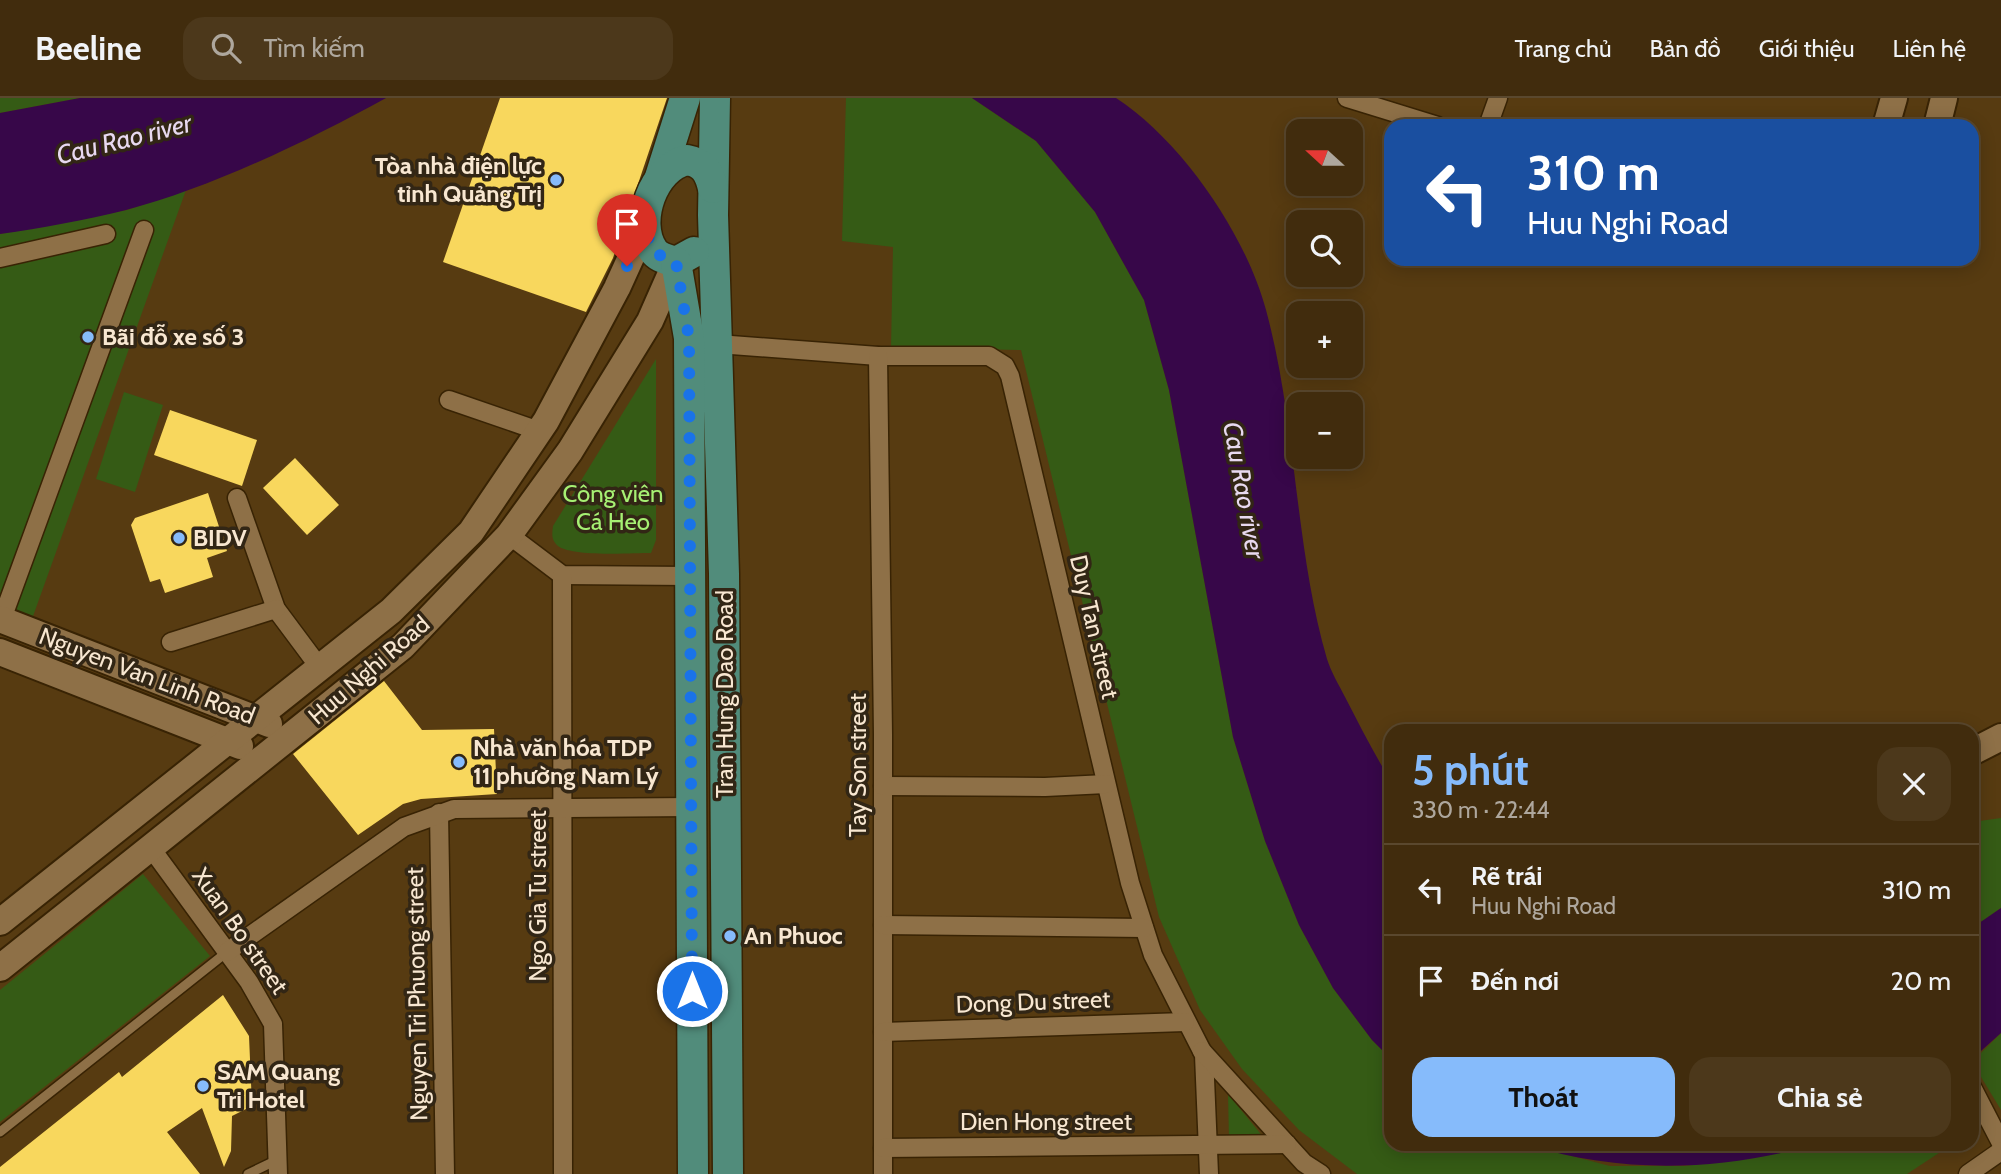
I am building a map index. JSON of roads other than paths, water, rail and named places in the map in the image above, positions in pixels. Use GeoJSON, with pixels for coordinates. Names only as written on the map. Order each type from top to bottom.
{"type":"FeatureCollection","features":[{"type":"Feature","properties":{"kind":"main road"},"geometry":{"type":"LineString","coordinates":[[676,262],[653,251],[647,234],[650,198],[660,177],[685,98]]}},
{"type":"Feature","properties":{"kind":"main road","name":"Tran Hung Dao Road"},"geometry":{"type":"LineString","coordinates":[[715,98],[713,201],[724,574],[728,1174]]}},
{"type":"Feature","properties":{"kind":"main road"},"geometry":{"type":"LineString","coordinates":[[1888,119],[1894,98]]}},
{"type":"Feature","properties":{"kind":"main road"},"geometry":{"type":"LineString","coordinates":[[1939,119],[1944,98]]}},
{"type":"Feature","properties":{"kind":"main road"},"geometry":{"type":"LineString","coordinates":[[660,177],[680,161],[695,161],[709,173],[713,201]]}},
{"type":"Feature","properties":{"kind":"main road","name":"Tran Hung Dao Road"},"geometry":{"type":"LineString","coordinates":[[692,1174],[689,338],[676,262],[697,249],[705,238],[713,201]]}},
{"type":"Feature","properties":{"kind":"main road","name":"Huu Nghi Road"},"geometry":{"type":"LineString","coordinates":[[0,922],[391,611],[471,532],[539,431],[617,288],[648,222]]}},
{"type":"Feature","properties":{"kind":"main road","name":"Huu Nghi Road"},"geometry":{"type":"LineString","coordinates":[[0,968],[403,646],[509,535],[570,451],[644,331],[676,262]]}},
{"type":"Feature","properties":{"kind":"main road"},"geometry":{"type":"LineString","coordinates":[[689,576],[724,574]]}},
{"type":"Feature","properties":{"kind":"main road","name":"Nguyen Van Linh Road"},"geometry":{"type":"LineString","coordinates":[[1,621],[294,734]]}},
{"type":"Feature","properties":{"kind":"main road","name":"Nguyen Van Linh Road"},"geometry":{"type":"LineString","coordinates":[[0,652],[266,756]]}},
{"type":"Feature","properties":{"kind":"main road"},"geometry":{"type":"LineString","coordinates":[[1979,748],[2001,737]]}},
{"type":"Feature","properties":{"kind":"street"},"geometry":{"type":"LineString","coordinates":[[1491,119],[1498,98]]}},
{"type":"Feature","properties":{"kind":"street"},"geometry":{"type":"LineString","coordinates":[[1356,99],[1417,119]]}},
{"type":"Feature","properties":{"kind":"street"},"geometry":{"type":"LineString","coordinates":[[1,621],[144,230]]}},
{"type":"Feature","properties":{"kind":"street"},"geometry":{"type":"LineString","coordinates":[[0,258],[106,234]]}},
{"type":"Feature","properties":{"kind":"street","name":"Duy Tan street"},"geometry":{"type":"LineString","coordinates":[[718,344],[878,356],[977,355],[997,359],[1010,376],[1121,852],[1153,955],[1185,1022],[1205,1055],[1209,1174]]}},
{"type":"Feature","properties":{"kind":"street","name":"Tay Son street"},"geometry":{"type":"LineString","coordinates":[[878,356],[883,786],[883,1174]]}},
{"type":"Feature","properties":{"kind":"street"},"geometry":{"type":"LineString","coordinates":[[449,400],[539,431]]}},
{"type":"Feature","properties":{"kind":"street"},"geometry":{"type":"LineString","coordinates":[[237,498],[276,609],[320,668]]}},
{"type":"Feature","properties":{"kind":"street"},"geometry":{"type":"LineString","coordinates":[[509,535],[562,575],[689,576]]}},
{"type":"Feature","properties":{"kind":"street","name":"Ngo Gia Tu street"},"geometry":{"type":"LineString","coordinates":[[562,575],[563,1174]]}},
{"type":"Feature","properties":{"kind":"street"},"geometry":{"type":"LineString","coordinates":[[172,642],[276,609]]}},
{"type":"Feature","properties":{"kind":"street"},"geometry":{"type":"LineString","coordinates":[[883,786],[1106,784]]}},
{"type":"Feature","properties":{"kind":"street"},"geometry":{"type":"LineString","coordinates":[[227,952],[404,827],[439,813],[454,809],[691,807]]}},
{"type":"Feature","properties":{"kind":"street","name":"Nguyen Tri Phuong street"},"geometry":{"type":"LineString","coordinates":[[439,813],[445,1174]]}},
{"type":"Feature","properties":{"kind":"street","name":"Xuan Bo street"},"geometry":{"type":"LineString","coordinates":[[151,848],[249,982],[273,1024],[277,1167]]}},
{"type":"Feature","properties":{"kind":"street"},"geometry":{"type":"LineString","coordinates":[[883,925],[1144,928]]}},
{"type":"Feature","properties":{"kind":"street","name":"Dong Du street"},"geometry":{"type":"LineString","coordinates":[[883,1032],[1185,1022]]}},
{"type":"Feature","properties":{"kind":"street"},"geometry":{"type":"LineString","coordinates":[[1201,1050],[1304,1163],[1321,1174]]}},
{"type":"Feature","properties":{"kind":"street"},"geometry":{"type":"LineString","coordinates":[[1979,1101],[2001,1143]]}},
{"type":"Feature","properties":{"kind":"street","name":"Dien Hong street"},"geometry":{"type":"LineString","coordinates":[[883,1148],[1287,1144]]}},
{"type":"Feature","properties":{"kind":"street"},"geometry":{"type":"LineString","coordinates":[[1968,1174],[2001,1151]]}},
{"type":"Feature","properties":{"kind":"lane"},"geometry":{"type":"LineString","coordinates":[[0,1132],[227,952]]}},
{"type":"Feature","properties":{"kind":"lane"},"geometry":{"type":"LineString","coordinates":[[248,1174],[277,1167]]}},
{"type":"Feature","properties":{"kind":"water","name":"Cau Rao river"},"geometry":{"type":"Polygon","coordinates":[[[80,98],[386,98],[292,146],[225,176],[158,201],[111,214],[0,234],[0,113],[80,98]]]}},
{"type":"Feature","properties":{"kind":"water","name":"Cau Rao river"},"geometry":{"type":"Polygon","coordinates":[[[972,98],[1116,98],[1141,116],[1187,164],[1227,221],[1257,281],[1266,310],[1284,397],[1286,469],[1293,469],[1308,572],[1327,659],[1384,769],[1384,1052],[1333,988],[1299,925],[1265,841],[1233,737],[1169,390],[1144,300],[1095,212],[1036,141],[972,98]]]}},
{"type":"Feature","properties":{"kind":"water"},"geometry":{"type":"Polygon","coordinates":[[[2001,908],[2001,1033],[1979,1053],[1979,923],[2001,908]]]}},
{"type":"Feature","properties":{"kind":"water"},"geometry":{"type":"Polygon","coordinates":[[[1553,1151],[1789,1151],[1743,1160],[1671,1166],[1634,1165],[1553,1151]]]}},
{"type":"Feature","properties":{"kind":"place","name":"Tòa nhà điện lực tỉnh Quảng Trị"},"geometry":{"type":"Point","coordinates":[556,180]}},
{"type":"Feature","properties":{"kind":"place","name":"Bãi đỗ xe số 3"},"geometry":{"type":"Point","coordinates":[88,337]}},
{"type":"Feature","properties":{"kind":"place","name":"BIDV"},"geometry":{"type":"Point","coordinates":[179,538]}},
{"type":"Feature","properties":{"kind":"place","name":"Nhà văn hóa TDP 11 phường Nam Lý"},"geometry":{"type":"Point","coordinates":[459,762]}},
{"type":"Feature","properties":{"kind":"place","name":"An Phuoc"},"geometry":{"type":"Point","coordinates":[730,936]}},
{"type":"Feature","properties":{"kind":"place","name":"SAM Quang Tri Hotel"},"geometry":{"type":"Point","coordinates":[203,1086]}},
{"type":"Feature","properties":{"kind":"park label","name":"Công viên Cá Heo"},"geometry":{"type":"Point","coordinates":[613,508]}}]}
